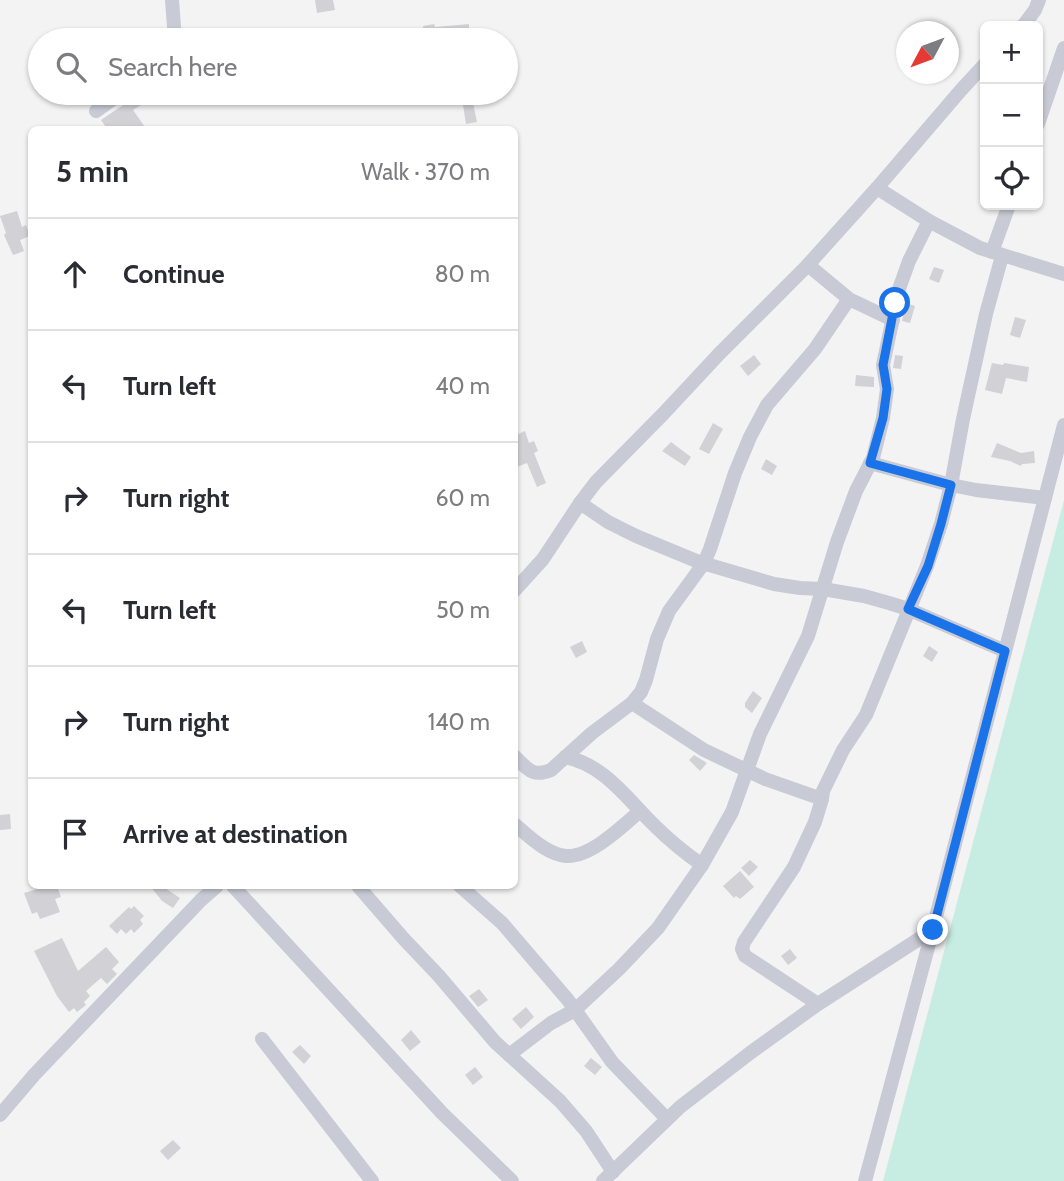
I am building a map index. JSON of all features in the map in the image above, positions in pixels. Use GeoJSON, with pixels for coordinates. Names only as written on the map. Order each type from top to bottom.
{"type":"FeatureCollection","features":[{"type":"Feature","properties":{"kind":"street"},"geometry":{"type":"LineString","coordinates":[[172,0],[174,28]]}},
{"type":"Feature","properties":{"kind":"street"},"geometry":{"type":"LineString","coordinates":[[1027,21],[1039,0]]}},
{"type":"Feature","properties":{"kind":"street"},"geometry":{"type":"LineString","coordinates":[[1043,109],[1064,48]]}},
{"type":"Feature","properties":{"kind":"street"},"geometry":{"type":"LineString","coordinates":[[518,587],[543,559],[596,482],[808,265],[980,70]]}},
{"type":"Feature","properties":{"kind":"street"},"geometry":{"type":"LineString","coordinates":[[96,111],[104,105]]}},
{"type":"Feature","properties":{"kind":"street"},"geometry":{"type":"LineString","coordinates":[[877,188],[929,221],[980,248],[1064,274]]}},
{"type":"Feature","properties":{"kind":"street"},"geometry":{"type":"LineString","coordinates":[[818,1004],[745,956],[742,949],[794,867],[815,822],[823,790],[866,715],[928,566],[951,485],[962,419],[1008,210]]}},
{"type":"Feature","properties":{"kind":"street"},"geometry":{"type":"LineString","coordinates":[[509,1055],[551,1023],[575,1010],[619,970],[658,928],[702,865],[732,812],[760,734],[808,636],[842,529],[870,463],[883,418],[887,389],[883,365],[899,289],[909,261],[929,221]]}},
{"type":"Feature","properties":{"kind":"street"},"geometry":{"type":"LineString","coordinates":[[808,265],[849,299],[893,320]]}},
{"type":"Feature","properties":{"kind":"street"},"geometry":{"type":"LineString","coordinates":[[518,760],[528,770],[536,773],[551,769],[632,703],[641,692],[657,639],[669,611],[704,564],[735,473],[766,405],[815,349],[849,299]]}},
{"type":"Feature","properties":{"kind":"street"},"geometry":{"type":"LineString","coordinates":[[865,1181],[1064,425]]}},
{"type":"Feature","properties":{"kind":"street"},"geometry":{"type":"LineString","coordinates":[[870,463],[951,485],[1045,498]]}},
{"type":"Feature","properties":{"kind":"street"},"geometry":{"type":"LineString","coordinates":[[580,503],[608,522],[636,536],[704,564],[774,584],[864,596],[908,609],[1005,651]]}},
{"type":"Feature","properties":{"kind":"street"},"geometry":{"type":"LineString","coordinates":[[632,703],[704,750],[783,786],[822,799]]}},
{"type":"Feature","properties":{"kind":"street"},"geometry":{"type":"LineString","coordinates":[[565,757],[584,762],[602,773],[675,845],[702,865]]}},
{"type":"Feature","properties":{"kind":"street"},"geometry":{"type":"LineString","coordinates":[[518,827],[548,850],[565,856],[592,848],[640,811]]}},
{"type":"Feature","properties":{"kind":"street"},"geometry":{"type":"LineString","coordinates":[[0,1115],[34,1075],[214,889]]}},
{"type":"Feature","properties":{"kind":"street"},"geometry":{"type":"LineString","coordinates":[[236,889],[442,1113],[512,1181]]}},
{"type":"Feature","properties":{"kind":"street"},"geometry":{"type":"LineString","coordinates":[[361,889],[473,1018],[560,1101],[586,1132],[608,1176],[680,1107],[750,1053],[818,1004],[933,930]]}},
{"type":"Feature","properties":{"kind":"street"},"geometry":{"type":"LineString","coordinates":[[463,889],[502,923],[575,1010],[612,1062],[667,1119]]}},
{"type":"Feature","properties":{"kind":"street"},"geometry":{"type":"LineString","coordinates":[[262,1039],[372,1181]]}},
{"type":"Feature","properties":{"kind":"green space"},"geometry":{"type":"Polygon","coordinates":[[[1064,500],[1064,1181],[883,1181],[1064,500]]]}},
{"type":"Feature","properties":{"kind":"building"},"geometry":{"type":"Polygon","coordinates":[[[315,0],[333,0],[335,10],[317,13],[315,0]]]}},
{"type":"Feature","properties":{"kind":"building"},"geometry":{"type":"Polygon","coordinates":[[[469,24],[469,28],[423,28],[469,24]]]}},
{"type":"Feature","properties":{"kind":"building"},"geometry":{"type":"Polygon","coordinates":[[[123,105],[141,105],[133,110],[144,126],[105,126],[101,120],[123,105]]]}},
{"type":"Feature","properties":{"kind":"building"},"geometry":{"type":"Polygon","coordinates":[[[463,105],[473,105],[477,122],[466,124],[463,105]]]}},
{"type":"Feature","properties":{"kind":"building"},"geometry":{"type":"Polygon","coordinates":[[[17,211],[22,227],[26,225],[28,230],[28,237],[20,240],[24,251],[13,255],[4,235],[6,233],[0,216],[17,211]]]}},
{"type":"Feature","properties":{"kind":"building"},"geometry":{"type":"Polygon","coordinates":[[[934,267],[944,270],[939,283],[929,279],[934,267]]]}},
{"type":"Feature","properties":{"kind":"building"},"geometry":{"type":"Polygon","coordinates":[[[906,303],[915,306],[910,323],[902,321],[906,303]]]}},
{"type":"Feature","properties":{"kind":"building"},"geometry":{"type":"Polygon","coordinates":[[[1015,317],[1026,320],[1020,338],[1010,335],[1015,317]]]}},
{"type":"Feature","properties":{"kind":"building"},"geometry":{"type":"Polygon","coordinates":[[[754,355],[761,364],[748,376],[740,366],[754,355]]]}},
{"type":"Feature","properties":{"kind":"building"},"geometry":{"type":"Polygon","coordinates":[[[895,355],[903,356],[901,369],[893,368],[895,355]]]}},
{"type":"Feature","properties":{"kind":"building"},"geometry":{"type":"Polygon","coordinates":[[[992,363],[1029,367],[1027,382],[1006,378],[1002,394],[985,390],[992,363]]]}},
{"type":"Feature","properties":{"kind":"building"},"geometry":{"type":"Polygon","coordinates":[[[856,375],[874,377],[874,387],[855,386],[856,375]]]}},
{"type":"Feature","properties":{"kind":"building"},"geometry":{"type":"Polygon","coordinates":[[[713,423],[723,429],[709,454],[699,449],[713,423]]]}},
{"type":"Feature","properties":{"kind":"building"},"geometry":{"type":"Polygon","coordinates":[[[525,431],[529,443],[534,441],[538,451],[534,453],[546,483],[537,487],[527,463],[518,467],[518,434],[525,431]]]}},
{"type":"Feature","properties":{"kind":"building"},"geometry":{"type":"Polygon","coordinates":[[[671,442],[691,457],[685,466],[662,451],[671,442]]]}},
{"type":"Feature","properties":{"kind":"building"},"geometry":{"type":"Polygon","coordinates":[[[997,443],[1021,453],[1034,451],[1035,463],[1021,466],[991,457],[997,443]]]}},
{"type":"Feature","properties":{"kind":"building"},"geometry":{"type":"Polygon","coordinates":[[[766,459],[777,466],[772,475],[761,469],[766,459]]]}},
{"type":"Feature","properties":{"kind":"building"},"geometry":{"type":"Polygon","coordinates":[[[582,641],[587,652],[576,658],[570,647],[582,641]]]}},
{"type":"Feature","properties":{"kind":"building"},"geometry":{"type":"Polygon","coordinates":[[[929,646],[938,652],[932,662],[923,656],[929,646]]]}},
{"type":"Feature","properties":{"kind":"building"},"geometry":{"type":"Polygon","coordinates":[[[753,691],[762,698],[752,713],[745,707],[745,703],[753,691]]]}},
{"type":"Feature","properties":{"kind":"building"},"geometry":{"type":"Polygon","coordinates":[[[694,755],[707,763],[700,771],[689,760],[694,755]]]}},
{"type":"Feature","properties":{"kind":"building"},"geometry":{"type":"Polygon","coordinates":[[[10,814],[11,829],[0,830],[0,815],[10,814]]]}},
{"type":"Feature","properties":{"kind":"building"},"geometry":{"type":"Polygon","coordinates":[[[750,860],[758,867],[749,876],[741,868],[750,860]]]}},
{"type":"Feature","properties":{"kind":"building"},"geometry":{"type":"Polygon","coordinates":[[[740,871],[754,887],[740,899],[736,896],[734,898],[723,886],[740,871]]]}},
{"type":"Feature","properties":{"kind":"building"},"geometry":{"type":"Polygon","coordinates":[[[37,889],[58,889],[61,897],[55,899],[60,912],[40,919],[37,912],[32,914],[24,893],[37,889]]]}},
{"type":"Feature","properties":{"kind":"building"},"geometry":{"type":"Polygon","coordinates":[[[152,889],[166,889],[180,898],[173,908],[162,901],[152,889]]]}},
{"type":"Feature","properties":{"kind":"building"},"geometry":{"type":"Polygon","coordinates":[[[134,906],[144,916],[140,920],[143,924],[134,933],[131,929],[126,934],[121,929],[117,934],[109,926],[129,907],[131,909],[134,906]]]}},
{"type":"Feature","properties":{"kind":"building"},"geometry":{"type":"Polygon","coordinates":[[[62,938],[78,971],[106,947],[119,962],[112,969],[117,974],[107,984],[101,978],[86,991],[90,996],[84,1002],[86,1005],[77,1012],[74,1008],[69,1012],[57,996],[34,951],[62,938]]]}},
{"type":"Feature","properties":{"kind":"building"},"geometry":{"type":"Polygon","coordinates":[[[790,949],[797,958],[788,965],[781,956],[790,949]]]}},
{"type":"Feature","properties":{"kind":"building"},"geometry":{"type":"Polygon","coordinates":[[[479,989],[488,1000],[478,1007],[469,996],[479,989]]]}},
{"type":"Feature","properties":{"kind":"building"},"geometry":{"type":"Polygon","coordinates":[[[526,1007],[534,1017],[521,1029],[512,1019],[526,1007]]]}},
{"type":"Feature","properties":{"kind":"building"},"geometry":{"type":"Polygon","coordinates":[[[411,1030],[421,1042],[410,1051],[401,1040],[411,1030]]]}},
{"type":"Feature","properties":{"kind":"building"},"geometry":{"type":"Polygon","coordinates":[[[300,1045],[311,1056],[304,1064],[292,1052],[300,1045]]]}},
{"type":"Feature","properties":{"kind":"building"},"geometry":{"type":"Polygon","coordinates":[[[591,1058],[602,1067],[595,1075],[584,1066],[591,1058]]]}},
{"type":"Feature","properties":{"kind":"building"},"geometry":{"type":"Polygon","coordinates":[[[475,1067],[483,1077],[473,1085],[465,1075],[475,1067]]]}},
{"type":"Feature","properties":{"kind":"building"},"geometry":{"type":"Polygon","coordinates":[[[173,1140],[181,1148],[168,1160],[160,1151],[173,1140]]]}},
{"type":"Feature","properties":{"kind":"route"},"geometry":{"type":"LineString","coordinates":[[895,303],[883,365],[887,389],[883,418],[870,463],[951,485],[928,566],[908,609],[1005,651],[933,930]]}}]}
